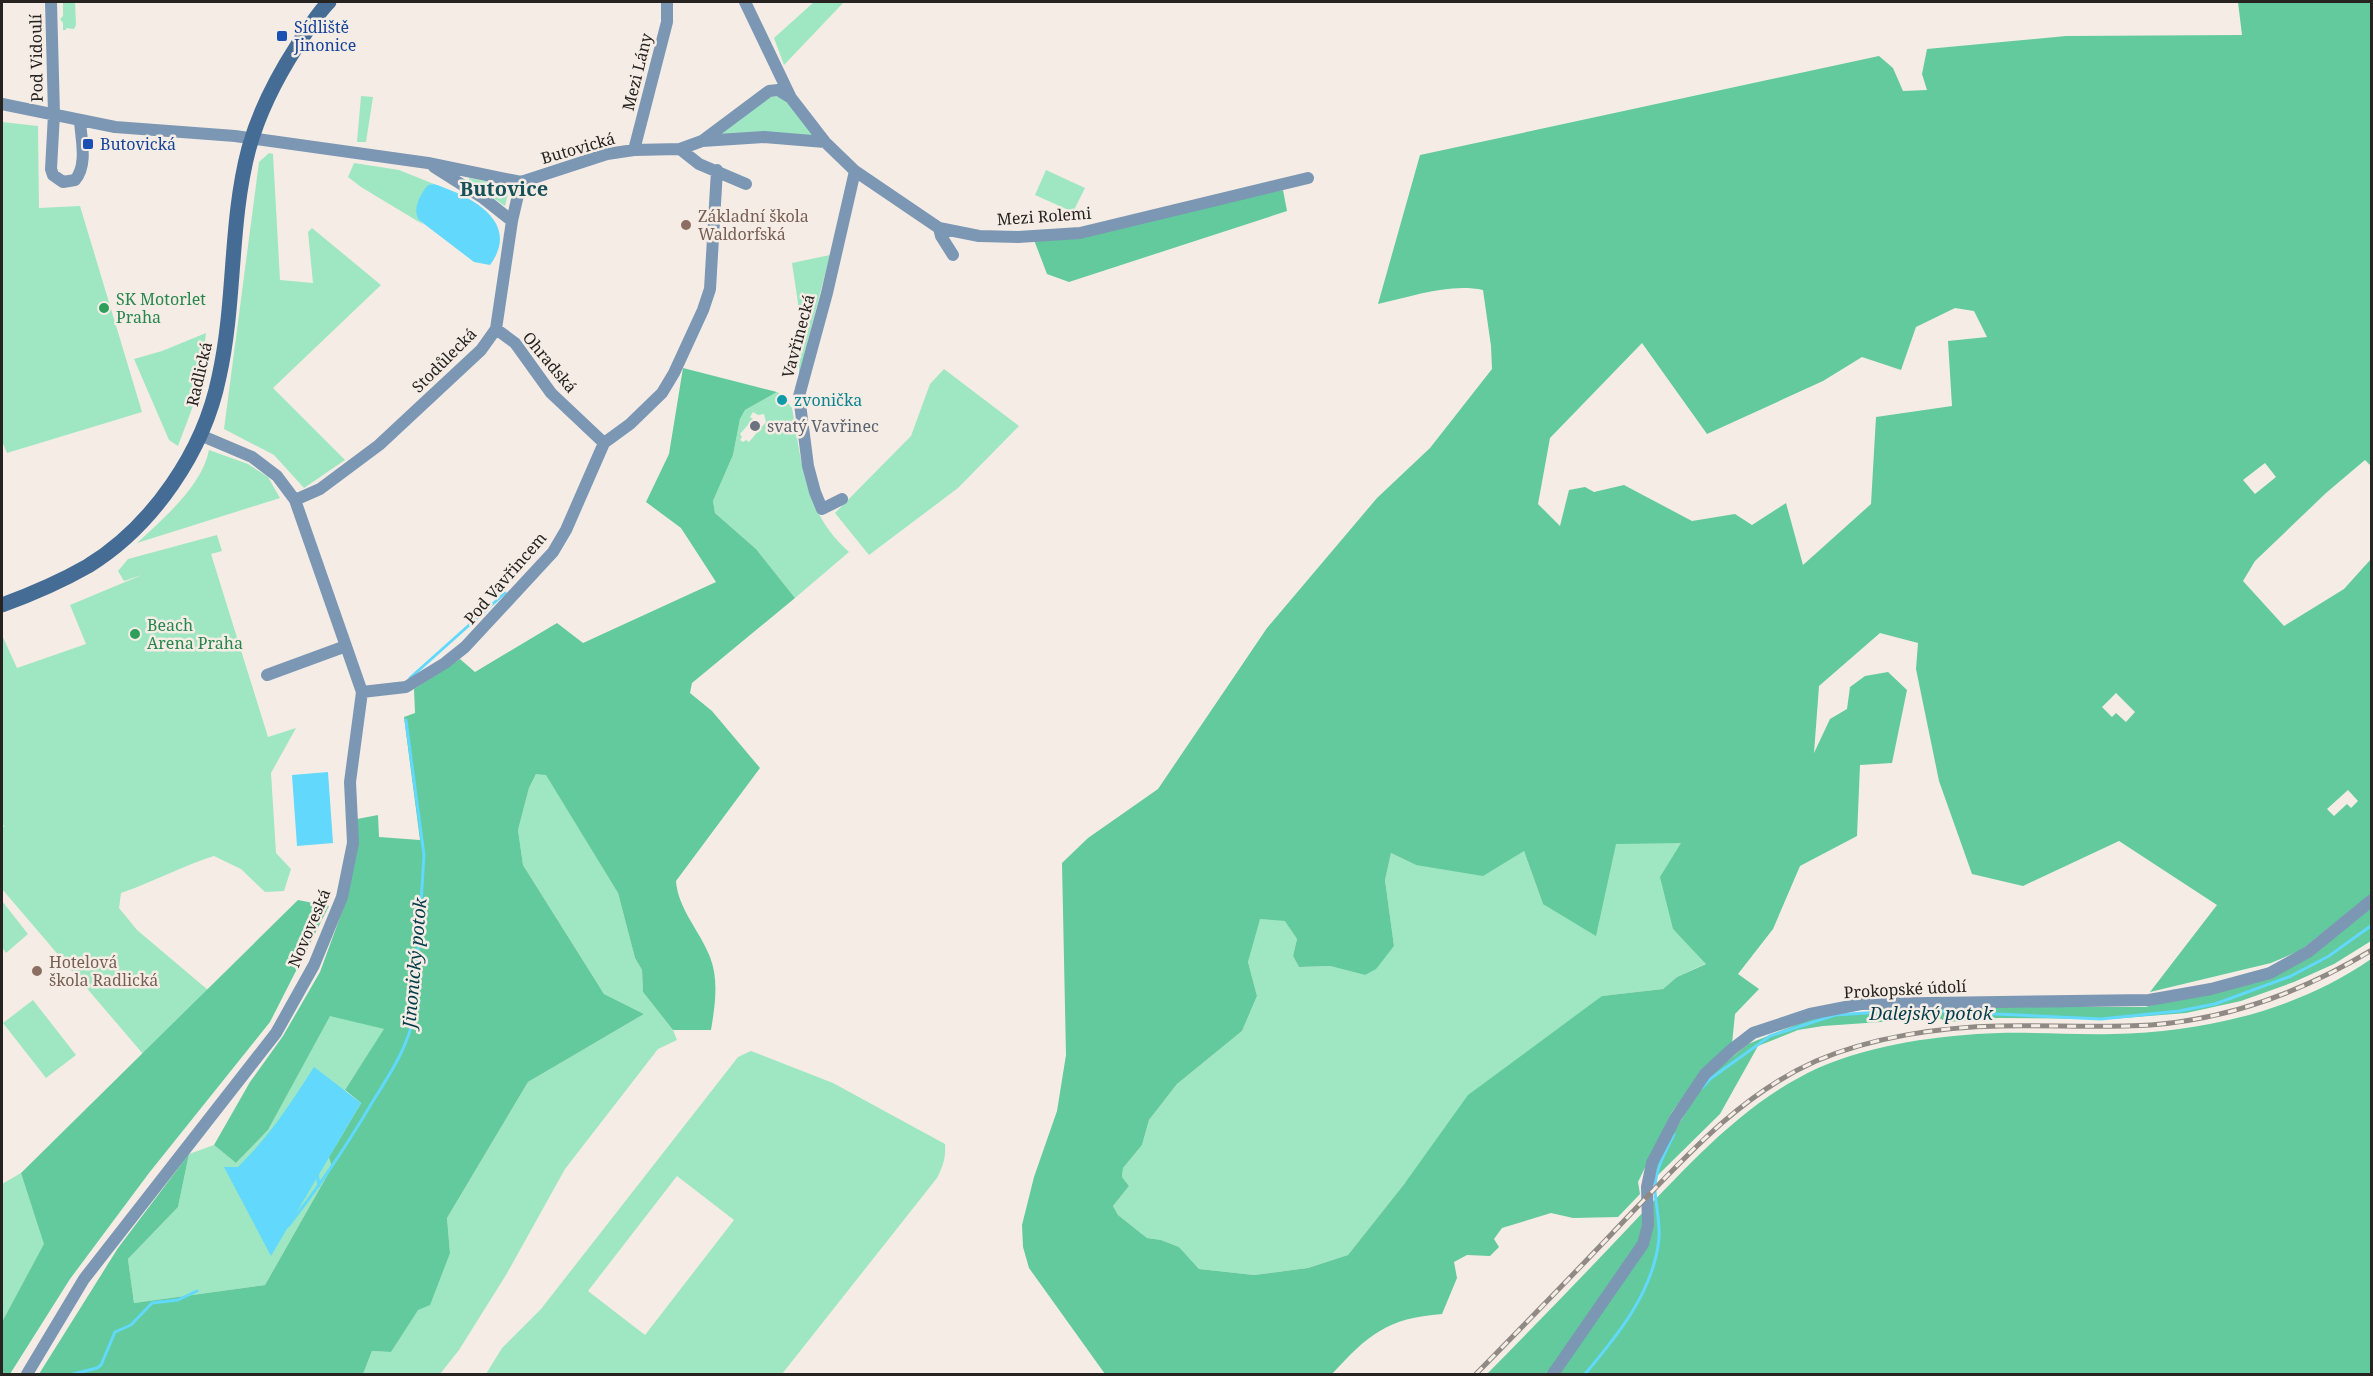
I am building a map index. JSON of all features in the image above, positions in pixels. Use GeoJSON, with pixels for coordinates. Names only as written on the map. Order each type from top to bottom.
{"type":"FeatureCollection","features":[{"type":"Feature","properties":{"kind":"main road","name":"Radlická"},"geometry":{"type":"LineString","coordinates":[[2,605],[64,579],[90,564],[133,530],[161,499],[200,435],[215,395],[223,357],[239,202],[252,139],[271,92],[287,61],[329,2]]}},
{"type":"Feature","properties":{"kind":"street","name":"Pod Vidoulí"},"geometry":{"type":"LineString","coordinates":[[51,2],[54,114]]}},
{"type":"Feature","properties":{"kind":"street","name":"Mezi Lány"},"geometry":{"type":"LineString","coordinates":[[634,150],[667,22],[667,2]]}},
{"type":"Feature","properties":{"kind":"street","name":"Mezi Rolemi"},"geometry":{"type":"LineString","coordinates":[[745,2],[791,98],[825,142],[855,171],[939,228],[979,236],[1008,237],[1080,233],[1308,178]]}},
{"type":"Feature","properties":{"kind":"street","name":"Butovická"},"geometry":{"type":"LineString","coordinates":[[521,182],[584,160],[634,150],[680,149],[702,141],[769,92],[778,90],[791,98]]}},
{"type":"Feature","properties":{"kind":"street"},"geometry":{"type":"LineString","coordinates":[[2,104],[80,121],[135,129],[252,139],[428,163],[521,182]]}},
{"type":"Feature","properties":{"kind":"street"},"geometry":{"type":"LineString","coordinates":[[54,114],[51,169],[53,175],[63,182],[75,180],[80,172],[82,152],[80,121]]}},
{"type":"Feature","properties":{"kind":"street"},"geometry":{"type":"LineString","coordinates":[[702,141],[764,137],[825,142]]}},
{"type":"Feature","properties":{"kind":"street"},"geometry":{"type":"LineString","coordinates":[[680,149],[699,164],[746,184]]}},
{"type":"Feature","properties":{"kind":"street"},"geometry":{"type":"LineString","coordinates":[[428,163],[483,198],[512,221]]}},
{"type":"Feature","properties":{"kind":"street"},"geometry":{"type":"LineString","coordinates":[[604,443],[630,424],[662,393],[674,373],[703,310],[712,276],[717,170]]}},
{"type":"Feature","properties":{"kind":"street","name":"Vavřinecká"},"geometry":{"type":"LineString","coordinates":[[842,499],[822,509],[808,466],[799,396],[827,293],[855,171]]}},
{"type":"Feature","properties":{"kind":"street","name":"Stodůlecká"},"geometry":{"type":"LineString","coordinates":[[295,500],[320,489],[379,445],[481,350],[496,329],[512,221],[521,182]]}},
{"type":"Feature","properties":{"kind":"street"},"geometry":{"type":"LineString","coordinates":[[939,228],[941,236],[953,255]]}},
{"type":"Feature","properties":{"kind":"street","name":"Ohradská"},"geometry":{"type":"LineString","coordinates":[[496,329],[515,343],[551,393],[604,443]]}},
{"type":"Feature","properties":{"kind":"street","name":"Novoveská"},"geometry":{"type":"LineString","coordinates":[[27,1374],[84,1280],[276,1033],[314,965],[342,897],[353,843],[350,782],[362,692],[295,500],[277,476],[252,457],[200,435]]}},
{"type":"Feature","properties":{"kind":"street","name":"Pod Vavřincem"},"geometry":{"type":"LineString","coordinates":[[362,692],[406,687],[445,663],[465,647],[553,552],[566,530],[604,443]]}},
{"type":"Feature","properties":{"kind":"street"},"geometry":{"type":"LineString","coordinates":[[267,675],[346,646]]}},
{"type":"Feature","properties":{"kind":"street","name":"Prokopské údolí"},"geometry":{"type":"LineString","coordinates":[[1553,1374],[1643,1244],[1648,1225],[1647,1187],[1652,1163],[1676,1117],[1705,1074],[1753,1033],[1810,1014],[1861,1004],[2149,1000],[2211,989],[2270,973],[2308,952],[2372,900]]}},
{"type":"Feature","properties":{"kind":"green space"},"geometry":{"type":"Polygon","coordinates":[[[63,2],[75,2],[76,25],[74,29],[63,30],[63,23],[60,19],[63,16],[63,2]]]}},
{"type":"Feature","properties":{"kind":"green space"},"geometry":{"type":"Polygon","coordinates":[[[814,2],[844,2],[784,65],[774,38],[814,2]]]}},
{"type":"Feature","properties":{"kind":"green space"},"geometry":{"type":"Polygon","coordinates":[[[2238,2],[2371,2],[2371,466],[2365,460],[2326,493],[2255,561],[2243,581],[2284,626],[2344,589],[2371,559],[2371,894],[2301,950],[2271,963],[2150,992],[2217,905],[2119,841],[2023,886],[1972,874],[1939,781],[1916,669],[1918,643],[1880,633],[1819,686],[1814,753],[1830,719],[1847,709],[1850,687],[1865,676],[1888,672],[1907,690],[1892,763],[1860,765],[1857,836],[1800,866],[1773,929],[1738,974],[1759,989],[1735,1014],[1732,1044],[1701,1072],[1672,1112],[1638,1182],[1640,1194],[1618,1217],[1573,1218],[1551,1213],[1502,1228],[1494,1239],[1499,1247],[1490,1256],[1467,1255],[1454,1262],[1457,1278],[1442,1314],[1407,1320],[1380,1331],[1368,1339],[1332,1374],[1105,1374],[1029,1268],[1023,1247],[1022,1225],[1034,1177],[1057,1111],[1066,1055],[1062,863],[1088,838],[1158,789],[1267,628],[1377,498],[1430,448],[1492,369],[1483,290],[1457,288],[1378,304],[1420,155],[1879,56],[1893,68],[1903,91],[1927,90],[1922,74],[1927,49],[2066,36],[2242,35],[2238,2]],[[1955,308],[1916,327],[1901,370],[1862,357],[1823,381],[1707,434],[1642,343],[1550,438],[1538,504],[1560,526],[1569,490],[1585,487],[1594,492],[1624,485],[1692,521],[1735,514],[1752,525],[1786,503],[1803,565],[1871,504],[1876,417],[1952,406],[1948,341],[1987,337],[1974,311],[1955,308]],[[2265,463],[2243,480],[2255,494],[2276,477],[2265,463]],[[2116,693],[2102,707],[2112,717],[2116,713],[2126,722],[2135,712],[2116,693]],[[2348,790],[2327,809],[2334,816],[2347,804],[2351,808],[2358,801],[2348,790]],[[1681,843],[1616,844],[1596,936],[1543,904],[1524,851],[1483,876],[1416,865],[1391,853],[1385,880],[1394,946],[1376,969],[1365,975],[1330,966],[1299,967],[1293,956],[1297,939],[1285,921],[1260,919],[1248,962],[1257,996],[1242,1031],[1177,1084],[1149,1120],[1142,1145],[1123,1168],[1122,1177],[1129,1186],[1113,1206],[1118,1215],[1147,1238],[1161,1240],[1179,1247],[1199,1269],[1254,1275],[1308,1268],[1348,1255],[1405,1183],[1468,1095],[1602,996],[1663,989],[1677,977],[1706,964],[1673,929],[1660,877],[1681,843]]]}},
{"type":"Feature","properties":{"kind":"green space"},"geometry":{"type":"Polygon","coordinates":[[[361,96],[373,97],[366,142],[357,142],[361,96]]]}},
{"type":"Feature","properties":{"kind":"green space"},"geometry":{"type":"Polygon","coordinates":[[[770,96],[783,97],[817,137],[710,139],[770,96]]]}},
{"type":"Feature","properties":{"kind":"green space"},"geometry":{"type":"Polygon","coordinates":[[[2,122],[38,126],[39,208],[80,206],[142,412],[7,453],[2,441],[2,122]]]}},
{"type":"Feature","properties":{"kind":"green space"},"geometry":{"type":"Polygon","coordinates":[[[269,153],[273,154],[280,280],[313,283],[308,232],[312,228],[381,285],[273,388],[345,460],[304,488],[274,455],[224,429],[259,162],[269,153]]]}},
{"type":"Feature","properties":{"kind":"green space"},"geometry":{"type":"Polygon","coordinates":[[[354,163],[399,170],[434,184],[432,184],[419,220],[424,225],[348,177],[354,163]]]}},
{"type":"Feature","properties":{"kind":"green space"},"geometry":{"type":"Polygon","coordinates":[[[1046,170],[1085,188],[1073,212],[1035,195],[1046,170]]]}},
{"type":"Feature","properties":{"kind":"green space"},"geometry":{"type":"Polygon","coordinates":[[[469,178],[510,186],[505,206],[469,181],[469,178]]]}},
{"type":"Feature","properties":{"kind":"green space"},"geometry":{"type":"Polygon","coordinates":[[[1283,190],[1287,211],[1069,282],[1047,274],[1034,240],[1283,190]]]}},
{"type":"Feature","properties":{"kind":"green space"},"geometry":{"type":"Polygon","coordinates":[[[830,255],[799,375],[799,310],[792,263],[830,255]]]}},
{"type":"Feature","properties":{"kind":"green space"},"geometry":{"type":"Polygon","coordinates":[[[206,333],[199,390],[178,446],[169,440],[134,359],[162,351],[206,333]]]}},
{"type":"Feature","properties":{"kind":"green space"},"geometry":{"type":"Polygon","coordinates":[[[683,368],[777,392],[745,410],[740,419],[733,455],[713,501],[715,513],[756,549],[795,598],[692,683],[690,693],[712,711],[760,768],[676,881],[681,901],[706,947],[713,966],[715,993],[711,1030],[673,1030],[643,992],[642,970],[635,958],[618,893],[546,775],[536,774],[529,788],[518,830],[523,865],[604,994],[644,1014],[528,1082],[447,1218],[450,1253],[430,1305],[418,1310],[391,1352],[372,1351],[363,1374],[39,1374],[118,1248],[189,1154],[178,1207],[128,1259],[134,1303],[265,1285],[332,1167],[329,1157],[361,1103],[345,1090],[384,1029],[330,1016],[268,1130],[236,1163],[214,1145],[250,1082],[283,1036],[320,972],[347,898],[357,819],[378,815],[379,837],[420,840],[404,717],[415,713],[414,689],[460,659],[475,672],[557,623],[583,643],[716,582],[681,528],[646,502],[669,454],[683,368]]]}},
{"type":"Feature","properties":{"kind":"green space"},"geometry":{"type":"Polygon","coordinates":[[[944,369],[1019,426],[958,488],[869,555],[835,513],[911,436],[930,384],[944,369]]]}},
{"type":"Feature","properties":{"kind":"green space"},"geometry":{"type":"Polygon","coordinates":[[[777,392],[782,395],[777,399],[782,405],[787,402],[792,408],[807,486],[823,520],[834,537],[849,552],[795,598],[756,549],[715,513],[713,501],[733,455],[740,419],[745,410],[777,392]],[[753,412],[750,417],[753,419],[740,434],[742,437],[740,440],[743,442],[746,440],[749,442],[766,422],[764,414],[758,415],[753,412]]]}},
{"type":"Feature","properties":{"kind":"green space"},"geometry":{"type":"Polygon","coordinates":[[[209,450],[248,464],[268,477],[280,498],[137,543],[169,513],[190,489],[205,463],[209,450]]]}},
{"type":"Feature","properties":{"kind":"green space"},"geometry":{"type":"Polygon","coordinates":[[[217,535],[222,551],[211,554],[268,737],[296,728],[271,773],[276,853],[291,869],[284,891],[265,892],[241,869],[214,856],[121,893],[119,908],[137,930],[208,990],[143,1054],[2,889],[2,829],[4,826],[2,823],[2,635],[17,668],[86,644],[70,605],[142,575],[124,581],[118,571],[128,559],[217,535]]]}},
{"type":"Feature","properties":{"kind":"green space"},"geometry":{"type":"Polygon","coordinates":[[[536,774],[546,774],[618,893],[635,958],[642,970],[643,992],[673,1030],[677,1040],[658,1049],[565,1169],[506,1275],[459,1350],[440,1374],[363,1374],[372,1351],[391,1352],[450,1253],[447,1218],[528,1082],[644,1014],[604,994],[523,865],[518,830],[529,788],[536,774]]]}},
{"type":"Feature","properties":{"kind":"green space"},"geometry":{"type":"Polygon","coordinates":[[[1616,843],[1681,843],[1673,929],[1707,963],[1677,977],[1663,989],[1602,996],[1405,1183],[1348,1255],[1308,1268],[1254,1275],[1199,1269],[1179,1247],[1161,1240],[1147,1238],[1118,1215],[1113,1206],[1129,1186],[1122,1177],[1123,1168],[1142,1145],[1149,1120],[1177,1084],[1242,1031],[1257,996],[1248,962],[1259,919],[1285,920],[1297,939],[1293,956],[1299,967],[1330,966],[1365,975],[1394,946],[1385,880],[1391,853],[1416,865],[1524,851],[1543,904],[1616,843]]]}},
{"type":"Feature","properties":{"kind":"green space"},"geometry":{"type":"Polygon","coordinates":[[[298,900],[329,906],[270,1022],[149,1173],[70,1279],[10,1374],[2,1374],[2,1322],[44,1244],[21,1173],[298,900]]]}},
{"type":"Feature","properties":{"kind":"green space"},"geometry":{"type":"Polygon","coordinates":[[[2,901],[28,934],[6,953],[2,947],[2,901]]]}},
{"type":"Feature","properties":{"kind":"green space"},"geometry":{"type":"Polygon","coordinates":[[[2371,907],[2371,941],[2334,964],[2294,982],[2241,1001],[2186,1013],[2112,1019],[1998,1018],[1947,1022],[1933,1015],[1798,1030],[1758,1046],[1720,1114],[1658,1175],[1656,1162],[1706,1079],[1748,1044],[1815,1017],[1942,1007],[2145,1007],[2270,978],[2371,907]]]}},
{"type":"Feature","properties":{"kind":"green space"},"geometry":{"type":"Polygon","coordinates":[[[2371,959],[2371,1374],[1487,1374],[1694,1159],[1765,1099],[1790,1082],[1818,1068],[1884,1047],[1954,1036],[1999,1033],[2147,1032],[2214,1023],[2280,1005],[2312,992],[2371,959]]]}},
{"type":"Feature","properties":{"kind":"green space"},"geometry":{"type":"Polygon","coordinates":[[[33,1000],[76,1055],[46,1078],[3,1023],[33,1000]]]}},
{"type":"Feature","properties":{"kind":"green space"},"geometry":{"type":"Polygon","coordinates":[[[330,1015],[385,1029],[345,1090],[332,1167],[265,1285],[134,1303],[128,1259],[178,1207],[189,1154],[214,1145],[236,1163],[268,1130],[330,1015]]]}},
{"type":"Feature","properties":{"kind":"green space"},"geometry":{"type":"Polygon","coordinates":[[[751,1051],[833,1083],[945,1144],[944,1162],[937,1178],[782,1374],[486,1374],[502,1348],[541,1309],[738,1057],[751,1051]],[[677,1176],[588,1291],[645,1335],[734,1220],[677,1176]]]}},
{"type":"Feature","properties":{"kind":"green space"},"geometry":{"type":"Polygon","coordinates":[[[21,1173],[45,1244],[2,1322],[2,1184],[21,1173]]]}},
{"type":"Feature","properties":{"kind":"water"},"geometry":{"type":"Polygon","coordinates":[[[434,184],[476,203],[496,223],[500,235],[498,249],[490,265],[474,262],[419,220],[416,211],[418,202],[428,185],[434,184]]]}},
{"type":"Feature","properties":{"kind":"water"},"geometry":{"type":"Polygon","coordinates":[[[328,772],[333,843],[297,846],[292,775],[328,772]]]}},
{"type":"Feature","properties":{"kind":"water"},"geometry":{"type":"Polygon","coordinates":[[[314,1067],[361,1103],[271,1256],[224,1167],[238,1167],[260,1144],[314,1067]]]}},
{"type":"Feature","properties":{"kind":"waterway","name":"Jinonický potok"},"geometry":{"type":"LineString","coordinates":[[410,678],[505,593]]}},
{"type":"Feature","properties":{"kind":"waterway","name":"Jinonický potok"},"geometry":{"type":"LineString","coordinates":[[288,1226],[333,1165],[386,1081],[403,1049],[414,1015],[424,855],[406,720]]}},
{"type":"Feature","properties":{"kind":"waterway","name":"Dalejský potok"},"geometry":{"type":"LineString","coordinates":[[1702,1088],[1710,1079],[1770,1036],[1835,1015],[1911,1010],[2101,1019],[2179,1011],[2215,1004],[2291,976],[2329,956],[2372,925]]}},
{"type":"Feature","properties":{"kind":"waterway","name":"Dalejský potok"},"geometry":{"type":"LineString","coordinates":[[1585,1374],[1622,1328],[1650,1276],[1659,1238],[1656,1176],[1674,1134]]}},
{"type":"Feature","properties":{"kind":"waterway"},"geometry":{"type":"LineString","coordinates":[[317,1172],[319,1186]]}},
{"type":"Feature","properties":{"kind":"waterway","name":"Jinonický potok"},"geometry":{"type":"LineString","coordinates":[[73,1374],[101,1365],[115,1332],[131,1325],[152,1303],[178,1300],[197,1291]]}},
{"type":"Feature","properties":{"kind":"railway"},"geometry":{"type":"LineString","coordinates":[[1476,1374],[1711,1133],[1760,1093],[1816,1061],[1860,1046],[1930,1031],[2000,1026],[2151,1025],[2209,1017],[2266,1001],[2293,990],[2372,950]]}},
{"type":"Feature","properties":{"kind":"place","name":"Sídliště Jinonice"},"geometry":{"type":"Point","coordinates":[282,36]}},
{"type":"Feature","properties":{"kind":"place","name":"Butovická"},"geometry":{"type":"Point","coordinates":[88,144]}},
{"type":"Feature","properties":{"kind":"place","name":"Základní škola Waldorfská"},"geometry":{"type":"Point","coordinates":[686,225]}},
{"type":"Feature","properties":{"kind":"place","name":"SK Motorlet Praha"},"geometry":{"type":"Point","coordinates":[104,308]}},
{"type":"Feature","properties":{"kind":"place","name":"zvonička"},"geometry":{"type":"Point","coordinates":[782,400]}},
{"type":"Feature","properties":{"kind":"place","name":"svatý Vavřinec"},"geometry":{"type":"Point","coordinates":[755,426]}},
{"type":"Feature","properties":{"kind":"place","name":"Beach Arena Praha"},"geometry":{"type":"Point","coordinates":[135,634]}},
{"type":"Feature","properties":{"kind":"place","name":"Hotelová škola Radlická"},"geometry":{"type":"Point","coordinates":[37,971]}},
{"type":"Feature","properties":{"kind":"district","name":"Butovice"},"geometry":{"type":"Point","coordinates":[504,189]}}]}
